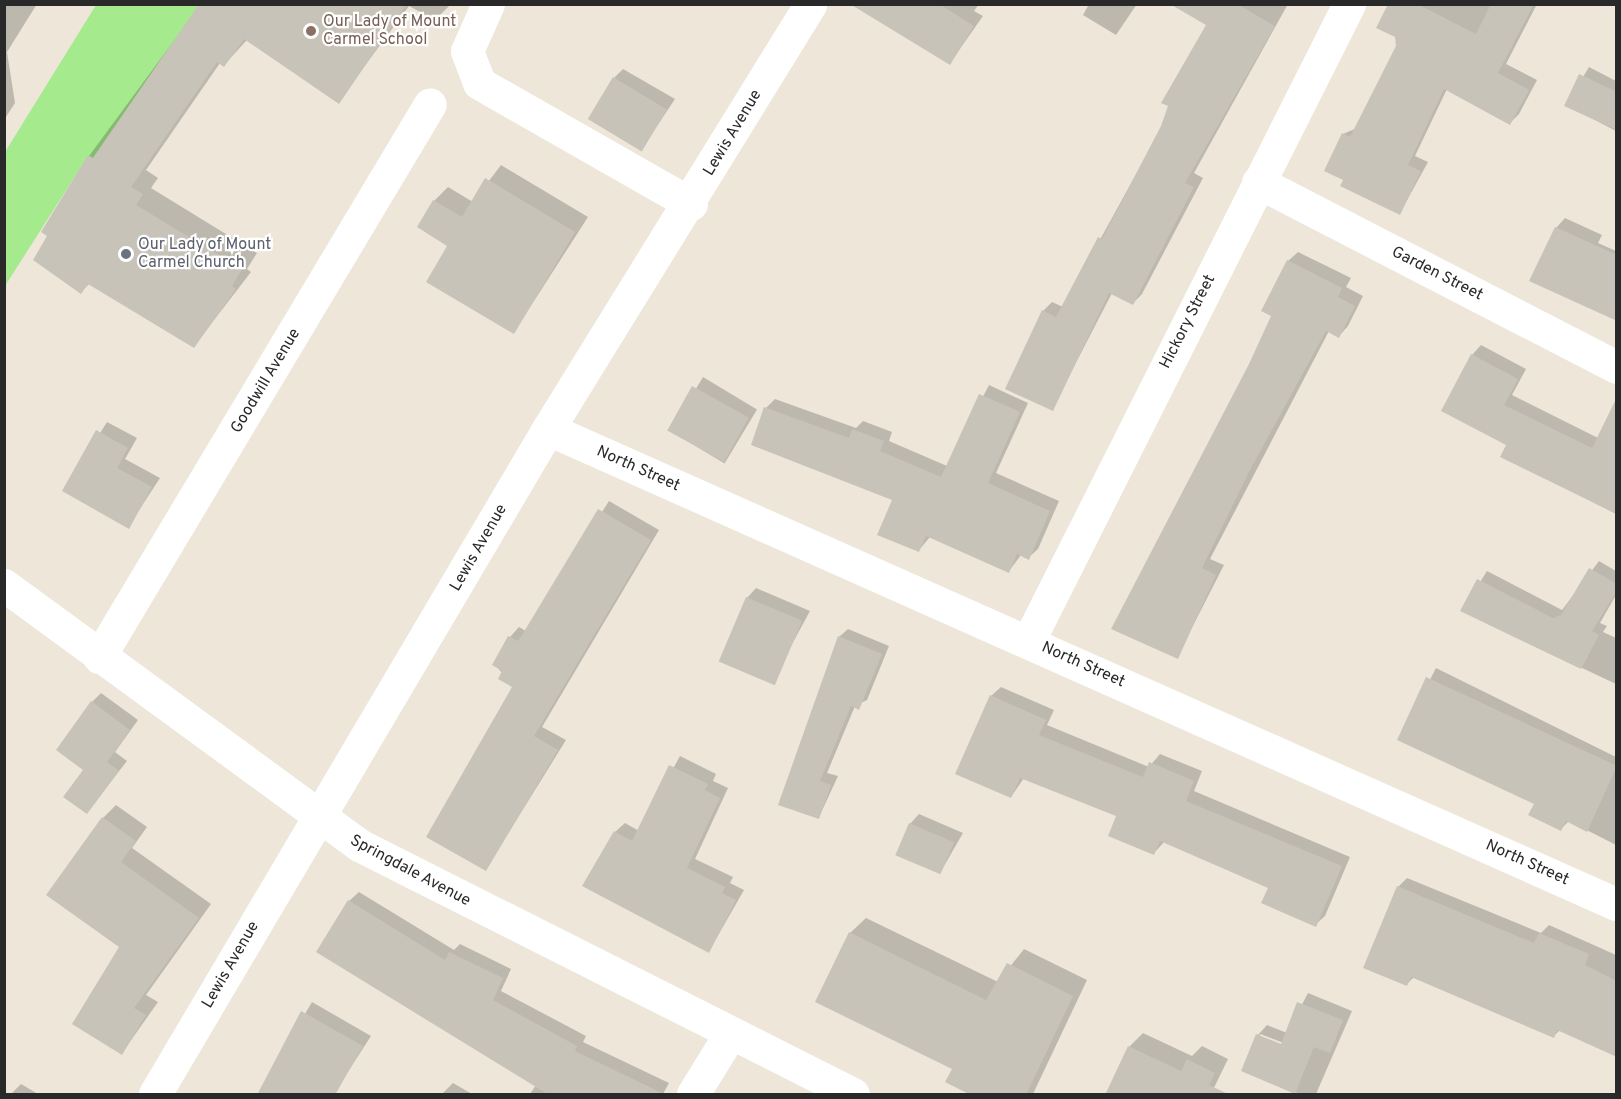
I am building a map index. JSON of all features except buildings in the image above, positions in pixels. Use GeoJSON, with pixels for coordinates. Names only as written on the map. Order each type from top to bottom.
{"type":"FeatureCollection","features":[{"type":"Feature","properties":{"kind":"street"},"geometry":{"type":"LineString","coordinates":[[488,4],[467,51],[479,83],[691,204]]}},
{"type":"Feature","properties":{"kind":"street","name":"Lewis Avenue"},"geometry":{"type":"LineString","coordinates":[[154,1095],[548,429],[691,204],[810,4]]}},
{"type":"Feature","properties":{"kind":"street","name":"Hickory Street"},"geometry":{"type":"LineString","coordinates":[[1029,640],[1349,4]]}},
{"type":"Feature","properties":{"kind":"street","name":"Goodwill Avenue"},"geometry":{"type":"LineString","coordinates":[[99,657],[430,104]]}},
{"type":"Feature","properties":{"kind":"street","name":"Garden Street"},"geometry":{"type":"LineString","coordinates":[[1258,182],[1617,367]]}},
{"type":"Feature","properties":{"kind":"street","name":"North Street"},"geometry":{"type":"LineString","coordinates":[[548,429],[1029,640],[1617,903]]}},
{"type":"Feature","properties":{"kind":"street","name":"Springdale Avenue"},"geometry":{"type":"LineString","coordinates":[[4,585],[99,657],[165,700],[318,818],[408,873],[853,1095]]}},
{"type":"Feature","properties":{"kind":"street"},"geometry":{"type":"LineString","coordinates":[[693,1095],[730,1034]]}},
{"type":"Feature","properties":{"kind":"green space"},"geometry":{"type":"Polygon","coordinates":[[[96,5],[199,5],[93,158],[88,156],[5,286],[5,152],[96,5]]]}},
{"type":"Feature","properties":{"kind":"place","name":"Our Lady of Mount Carmel School"},"geometry":{"type":"Point","coordinates":[311,31]}},
{"type":"Feature","properties":{"kind":"place","name":"Our Lady of Mount Carmel Church"},"geometry":{"type":"Point","coordinates":[126,254]}}]}
